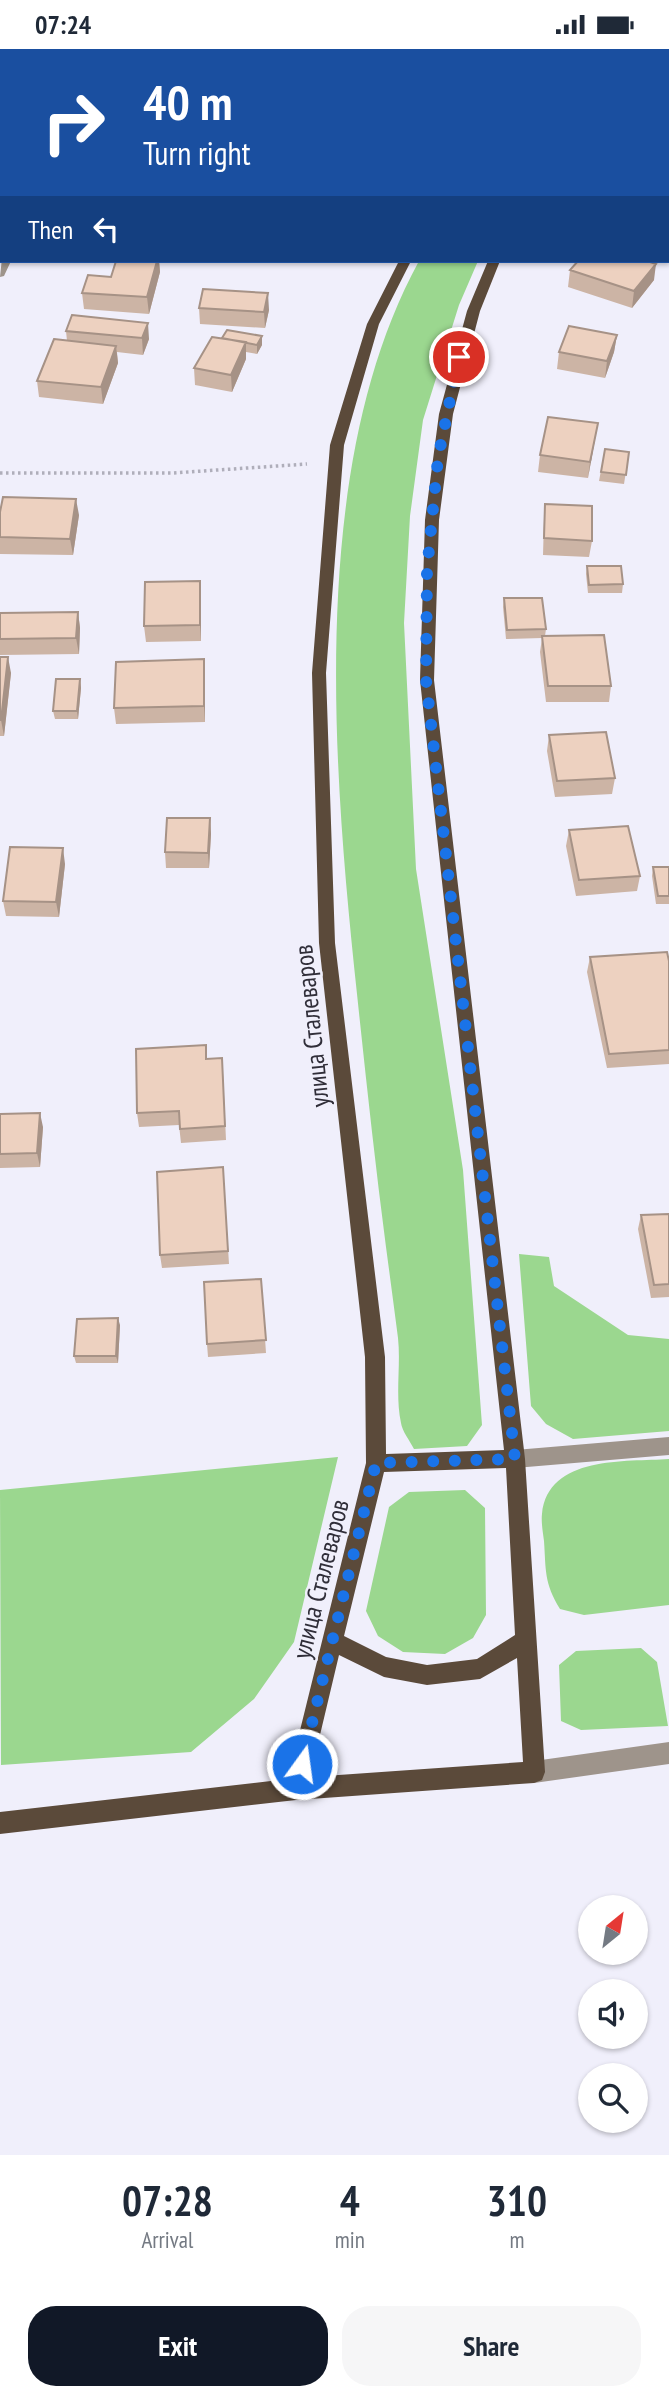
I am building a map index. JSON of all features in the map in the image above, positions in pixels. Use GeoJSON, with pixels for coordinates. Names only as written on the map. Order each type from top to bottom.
{"type":"FeatureCollection","features":[{"type":"Feature","properties":{"kind":"main road","name":"улица Сталеваров"},"geometry":{"type":"LineString","coordinates":[[296,1789],[376,1463],[375,1357],[327,943],[319,673],[337,445],[373,324],[404,263]]}},
{"type":"Feature","properties":{"kind":"main road"},"geometry":{"type":"LineString","coordinates":[[0,1823],[296,1789],[534,1772],[515,1459],[426,680],[427,570],[438,458],[459,357],[493,263]]}},
{"type":"Feature","properties":{"kind":"main road"},"geometry":{"type":"LineString","coordinates":[[376,1463],[515,1459]]}},
{"type":"Feature","properties":{"kind":"main road"},"geometry":{"type":"LineString","coordinates":[[332,1641],[384,1667],[426,1675],[480,1669],[527,1639]]}},
{"type":"Feature","properties":{"kind":"street"},"geometry":{"type":"LineString","coordinates":[[515,1459],[669,1446]]}},
{"type":"Feature","properties":{"kind":"street"},"geometry":{"type":"LineString","coordinates":[[534,1772],[669,1753]]}},
{"type":"Feature","properties":{"kind":"path"},"geometry":{"type":"LineString","coordinates":[[0,473],[173,473],[336,463]]}},
{"type":"Feature","properties":{"kind":"green space"},"geometry":{"type":"Polygon","coordinates":[[[418,263],[477,263],[459,305],[423,420],[410,516],[404,623],[416,869],[463,1170],[482,1425],[467,1446],[414,1449],[403,1429],[399,1412],[398,1338],[374,1152],[348,906],[337,717],[337,620],[344,523],[359,430],[383,342],[418,263]]]}},
{"type":"Feature","properties":{"kind":"green space"},"geometry":{"type":"Polygon","coordinates":[[[519,1254],[549,1257],[554,1286],[628,1335],[669,1339],[669,1431],[573,1439],[546,1424],[531,1406],[519,1254]]]}},
{"type":"Feature","properties":{"kind":"green space"},"geometry":{"type":"Polygon","coordinates":[[[338,1457],[294,1642],[254,1699],[191,1752],[1,1765],[0,1490],[338,1457]]]}},
{"type":"Feature","properties":{"kind":"green space"},"geometry":{"type":"Polygon","coordinates":[[[669,1459],[669,1605],[584,1615],[560,1609],[548,1584],[546,1568],[542,1514],[547,1495],[558,1481],[573,1471],[592,1465],[669,1459]]]}},
{"type":"Feature","properties":{"kind":"green space"},"geometry":{"type":"Polygon","coordinates":[[[465,1490],[485,1508],[486,1615],[473,1638],[445,1654],[403,1652],[378,1636],[366,1611],[389,1507],[409,1492],[465,1490]]]}},
{"type":"Feature","properties":{"kind":"green space"},"geometry":{"type":"Polygon","coordinates":[[[641,1648],[657,1662],[668,1726],[581,1730],[561,1721],[559,1665],[576,1651],[641,1648]]]}},
{"type":"Feature","properties":{"kind":"building"},"geometry":{"type":"Polygon","coordinates":[[[115,263],[156,263],[147,297],[82,293],[88,275],[111,277],[115,263]]]}},
{"type":"Feature","properties":{"kind":"building"},"geometry":{"type":"Polygon","coordinates":[[[576,263],[656,264],[634,291],[570,270],[576,263]]]}},
{"type":"Feature","properties":{"kind":"building"},"geometry":{"type":"Polygon","coordinates":[[[203,289],[268,293],[264,312],[199,308],[203,289]]]}},
{"type":"Feature","properties":{"kind":"building"},"geometry":{"type":"Polygon","coordinates":[[[72,315],[148,323],[142,338],[66,331],[72,315]]]}},
{"type":"Feature","properties":{"kind":"building"},"geometry":{"type":"Polygon","coordinates":[[[569,326],[617,335],[607,361],[559,352],[569,326]]]}},
{"type":"Feature","properties":{"kind":"building"},"geometry":{"type":"Polygon","coordinates":[[[227,330],[262,336],[257,345],[222,338],[227,330]]]}},
{"type":"Feature","properties":{"kind":"building"},"geometry":{"type":"Polygon","coordinates":[[[212,337],[246,342],[231,375],[194,368],[212,337]]]}},
{"type":"Feature","properties":{"kind":"building"},"geometry":{"type":"Polygon","coordinates":[[[54,339],[116,346],[101,387],[37,381],[54,339]]]}},
{"type":"Feature","properties":{"kind":"building"},"geometry":{"type":"Polygon","coordinates":[[[548,417],[598,423],[590,462],[540,455],[548,417]]]}},
{"type":"Feature","properties":{"kind":"building"},"geometry":{"type":"Polygon","coordinates":[[[605,449],[629,452],[626,475],[601,472],[605,449]]]}},
{"type":"Feature","properties":{"kind":"building"},"geometry":{"type":"Polygon","coordinates":[[[3,497],[76,499],[70,539],[0,537],[3,497]]]}},
{"type":"Feature","properties":{"kind":"building"},"geometry":{"type":"Polygon","coordinates":[[[545,504],[592,506],[592,541],[544,538],[545,504]]]}},
{"type":"Feature","properties":{"kind":"building"},"geometry":{"type":"Polygon","coordinates":[[[587,566],[621,566],[623,584],[589,585],[587,566]]]}},
{"type":"Feature","properties":{"kind":"building"},"geometry":{"type":"Polygon","coordinates":[[[200,581],[200,625],[144,626],[145,582],[200,581]]]}},
{"type":"Feature","properties":{"kind":"building"},"geometry":{"type":"Polygon","coordinates":[[[504,598],[542,598],[546,629],[507,630],[504,598]]]}},
{"type":"Feature","properties":{"kind":"building"},"geometry":{"type":"Polygon","coordinates":[[[78,612],[76,638],[0,639],[0,613],[78,612]]]}},
{"type":"Feature","properties":{"kind":"building"},"geometry":{"type":"Polygon","coordinates":[[[604,635],[611,686],[548,686],[542,636],[604,635]]]}},
{"type":"Feature","properties":{"kind":"building"},"geometry":{"type":"Polygon","coordinates":[[[0,657],[8,657],[1,720],[0,720],[0,657]]]}},
{"type":"Feature","properties":{"kind":"building"},"geometry":{"type":"Polygon","coordinates":[[[204,659],[204,706],[114,708],[116,662],[204,659]]]}},
{"type":"Feature","properties":{"kind":"building"},"geometry":{"type":"Polygon","coordinates":[[[56,679],[80,679],[77,711],[53,711],[56,679]]]}},
{"type":"Feature","properties":{"kind":"building"},"geometry":{"type":"Polygon","coordinates":[[[606,732],[615,778],[557,781],[549,735],[606,732]]]}},
{"type":"Feature","properties":{"kind":"building"},"geometry":{"type":"Polygon","coordinates":[[[167,818],[210,818],[208,853],[165,852],[167,818]]]}},
{"type":"Feature","properties":{"kind":"building"},"geometry":{"type":"Polygon","coordinates":[[[628,826],[640,876],[579,880],[569,830],[628,826]]]}},
{"type":"Feature","properties":{"kind":"building"},"geometry":{"type":"Polygon","coordinates":[[[10,847],[63,848],[56,902],[3,901],[10,847]]]}},
{"type":"Feature","properties":{"kind":"building"},"geometry":{"type":"Polygon","coordinates":[[[653,867],[669,867],[669,896],[658,896],[653,867]]]}},
{"type":"Feature","properties":{"kind":"building"},"geometry":{"type":"Polygon","coordinates":[[[667,952],[669,1050],[609,1054],[590,957],[667,952]]]}},
{"type":"Feature","properties":{"kind":"building"},"geometry":{"type":"Polygon","coordinates":[[[206,1045],[206,1059],[222,1058],[225,1126],[180,1129],[179,1111],[137,1113],[136,1049],[206,1045]]]}},
{"type":"Feature","properties":{"kind":"building"},"geometry":{"type":"Polygon","coordinates":[[[40,1113],[37,1153],[0,1154],[0,1114],[40,1113]]]}},
{"type":"Feature","properties":{"kind":"building"},"geometry":{"type":"Polygon","coordinates":[[[223,1167],[228,1251],[160,1255],[157,1172],[223,1167]]]}},
{"type":"Feature","properties":{"kind":"building"},"geometry":{"type":"Polygon","coordinates":[[[669,1214],[669,1284],[654,1285],[641,1215],[669,1214]]]}},
{"type":"Feature","properties":{"kind":"building"},"geometry":{"type":"Polygon","coordinates":[[[261,1279],[266,1340],[207,1344],[204,1282],[261,1279]]]}},
{"type":"Feature","properties":{"kind":"building"},"geometry":{"type":"Polygon","coordinates":[[[118,1318],[116,1356],[74,1356],[77,1319],[118,1318]]]}},
{"type":"Feature","properties":{"kind":"route"},"geometry":{"type":"LineString","coordinates":[[302,1764],[376,1463],[515,1459],[426,680],[427,570],[438,458],[459,357]]}}]}
